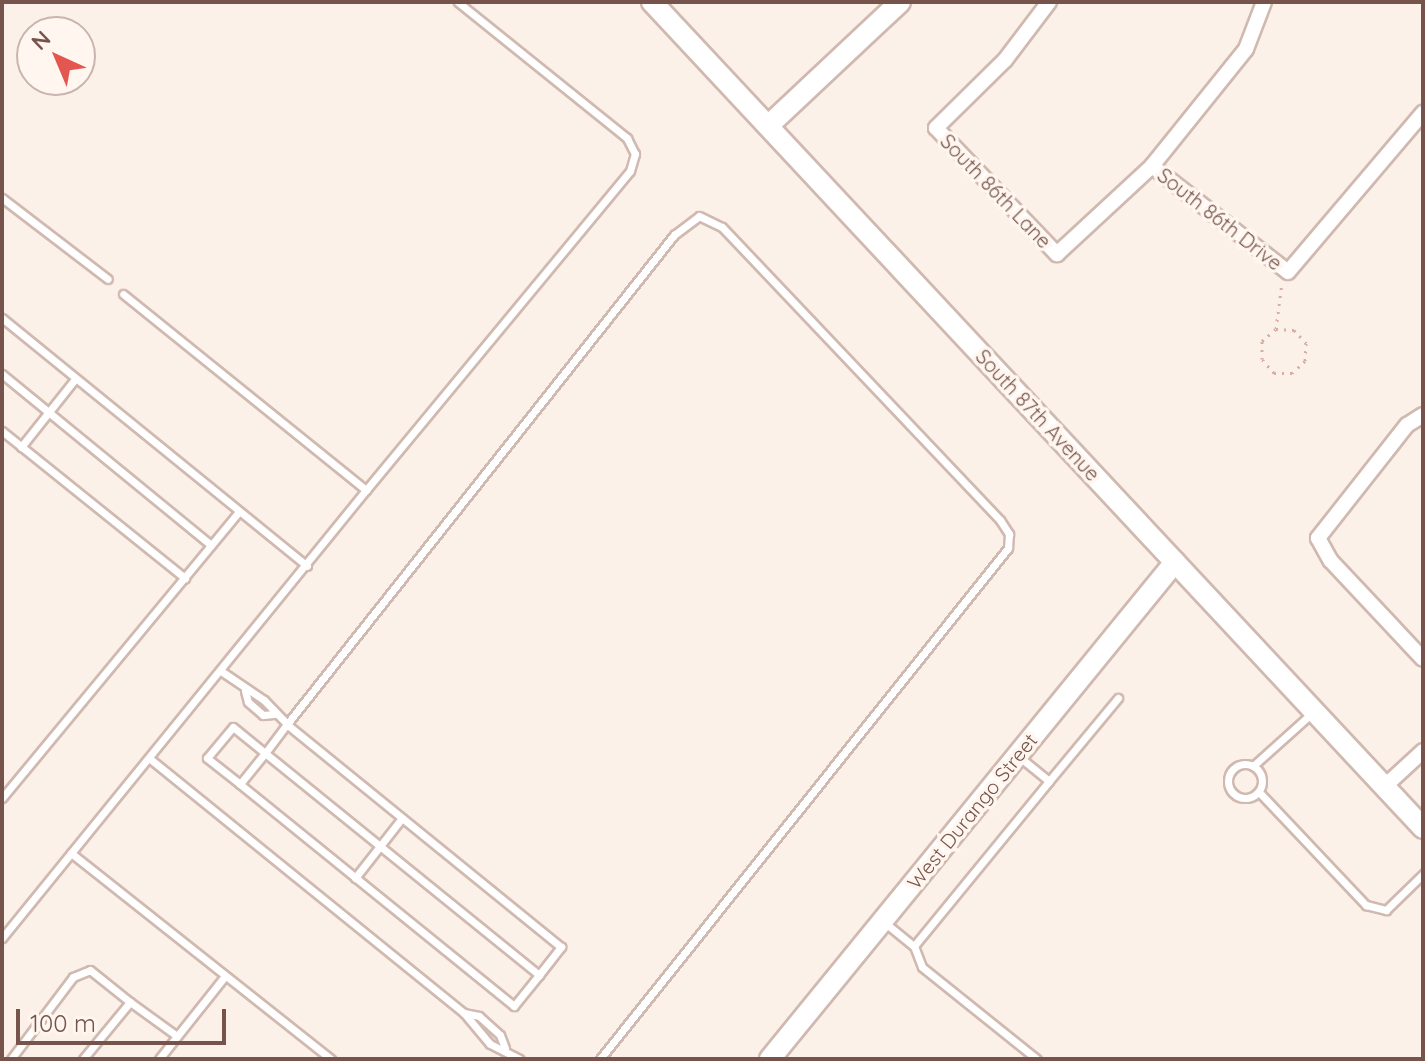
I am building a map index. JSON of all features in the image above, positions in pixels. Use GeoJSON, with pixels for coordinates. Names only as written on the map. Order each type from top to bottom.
{"type":"FeatureCollection","features":[{"type":"Feature","properties":{"kind":"street","name":"South 87th Avenue"},"geometry":{"type":"LineString","coordinates":[[652,2],[1423,828]]}},
{"type":"Feature","properties":{"kind":"street"},"geometry":{"type":"LineString","coordinates":[[768,126],[900,2]]}},
{"type":"Feature","properties":{"kind":"street","name":"South 86th Lane"},"geometry":{"type":"LineString","coordinates":[[1049,2],[1005,60],[936,128],[1057,254],[1152,166]]}},
{"type":"Feature","properties":{"kind":"street"},"geometry":{"type":"LineString","coordinates":[[1152,166],[1246,49],[1264,2]]}},
{"type":"Feature","properties":{"kind":"street"},"geometry":{"type":"LineString","coordinates":[[1288,272],[1423,113]]}},
{"type":"Feature","properties":{"kind":"street","name":"South 86th Drive"},"geometry":{"type":"LineString","coordinates":[[1152,166],[1288,272]]}},
{"type":"Feature","properties":{"kind":"street"},"geometry":{"type":"LineString","coordinates":[[1423,415],[1407,425],[1318,538],[1331,561],[1423,659]]}},
{"type":"Feature","properties":{"kind":"street","name":"West Durango Street"},"geometry":{"type":"LineString","coordinates":[[770,1059],[1175,562]]}},
{"type":"Feature","properties":{"kind":"street"},"geometry":{"type":"LineString","coordinates":[[1384,787],[1423,751]]}},
{"type":"Feature","properties":{"kind":"lane"},"geometry":{"type":"LineString","coordinates":[[2,938],[630,171],[635,154],[627,138],[458,2]]}},
{"type":"Feature","properties":{"kind":"lane"},"geometry":{"type":"LineString","coordinates":[[2,198],[108,279]]}},
{"type":"Feature","properties":{"kind":"lane"},"geometry":{"type":"LineString","coordinates":[[240,784],[674,235],[699,216],[722,227],[990,508],[1009,534],[998,562],[600,1059]]}},
{"type":"Feature","properties":{"kind":"lane"},"geometry":{"type":"LineString","coordinates":[[123,294],[366,490]]}},
{"type":"Feature","properties":{"kind":"lane"},"geometry":{"type":"LineString","coordinates":[[2,318],[307,566]]}},
{"type":"Feature","properties":{"kind":"lane"},"geometry":{"type":"LineString","coordinates":[[2,374],[211,545]]}},
{"type":"Feature","properties":{"kind":"lane"},"geometry":{"type":"LineString","coordinates":[[21,447],[75,379]]}},
{"type":"Feature","properties":{"kind":"lane"},"geometry":{"type":"LineString","coordinates":[[2,431],[185,578]]}},
{"type":"Feature","properties":{"kind":"lane"},"geometry":{"type":"LineString","coordinates":[[2,798],[239,512]]}},
{"type":"Feature","properties":{"kind":"lane"},"geometry":{"type":"LineString","coordinates":[[221,671],[245,691],[248,702],[263,715],[274,714],[287,724],[561,947],[539,975],[514,1006],[207,758],[233,727],[539,975]]}},
{"type":"Feature","properties":{"kind":"lane"},"geometry":{"type":"LineString","coordinates":[[914,946],[1118,698]]}},
{"type":"Feature","properties":{"kind":"lane"},"geometry":{"type":"LineString","coordinates":[[1253,766],[1263,780],[1259,792],[1244,799],[1228,785],[1236,766],[1253,766],[1313,711]]}},
{"type":"Feature","properties":{"kind":"lane"},"geometry":{"type":"LineString","coordinates":[[1017,755],[1049,781]]}},
{"type":"Feature","properties":{"kind":"lane"},"geometry":{"type":"LineString","coordinates":[[149,758],[464,1013],[490,1044],[505,1048],[519,1059]]}},
{"type":"Feature","properties":{"kind":"lane"},"geometry":{"type":"LineString","coordinates":[[1259,792],[1366,905],[1386,910],[1423,874]]}},
{"type":"Feature","properties":{"kind":"lane"},"geometry":{"type":"LineString","coordinates":[[355,878],[402,818]]}},
{"type":"Feature","properties":{"kind":"lane"},"geometry":{"type":"LineString","coordinates":[[71,853],[331,1059]]}},
{"type":"Feature","properties":{"kind":"lane"},"geometry":{"type":"LineString","coordinates":[[883,921],[914,946],[922,967],[1037,1059]]}},
{"type":"Feature","properties":{"kind":"lane"},"geometry":{"type":"LineString","coordinates":[[11,1059],[73,977],[90,970],[177,1036]]}},
{"type":"Feature","properties":{"kind":"lane"},"geometry":{"type":"LineString","coordinates":[[159,1059],[225,976]]}},
{"type":"Feature","properties":{"kind":"lane"},"geometry":{"type":"LineString","coordinates":[[83,1059],[130,1002]]}},
{"type":"Feature","properties":{"kind":"lane"},"geometry":{"type":"LineString","coordinates":[[464,1013],[479,1016],[500,1035],[505,1048]]}},
{"type":"Feature","properties":{"kind":"path"},"geometry":{"type":"LineString","coordinates":[[1276,329],[1294,330],[1306,343],[1305,361],[1292,373],[1274,373],[1262,359],[1262,341],[1276,329],[1279,289],[1288,272]]}}]}
